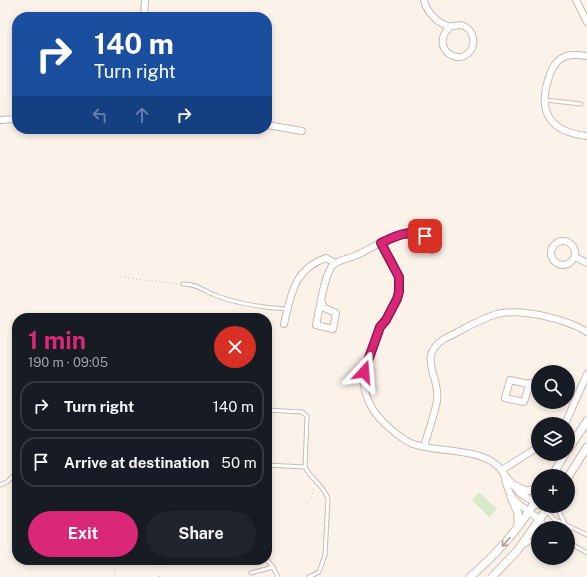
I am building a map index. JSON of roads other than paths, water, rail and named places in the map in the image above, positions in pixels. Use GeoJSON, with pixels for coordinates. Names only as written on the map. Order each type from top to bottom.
{"type":"FeatureCollection","features":[{"type":"Feature","properties":{"kind":"street"},"geometry":{"type":"LineString","coordinates":[[144,12],[145,0]]}},
{"type":"Feature","properties":{"kind":"street"},"geometry":{"type":"LineString","coordinates":[[424,0],[427,10],[434,17],[450,27],[461,25],[465,26],[471,32],[473,37],[473,46],[469,52],[457,57],[451,55],[445,50],[442,39],[450,27]]}},
{"type":"Feature","properties":{"kind":"street"},"geometry":{"type":"LineString","coordinates":[[576,0],[587,22]]}},
{"type":"Feature","properties":{"kind":"street"},"geometry":{"type":"LineString","coordinates":[[587,56],[566,56],[559,60],[553,66],[543,100],[545,110],[557,126],[563,131],[587,136]]}},
{"type":"Feature","properties":{"kind":"street"},"geometry":{"type":"LineString","coordinates":[[0,120],[12,119]]}},
{"type":"Feature","properties":{"kind":"street"},"geometry":{"type":"LineString","coordinates":[[272,126],[302,131]]}},
{"type":"Feature","properties":{"kind":"street"},"geometry":{"type":"LineString","coordinates":[[321,300],[324,308],[336,313],[333,329],[316,325],[321,300],[327,275],[335,263],[356,256],[397,236],[418,233],[425,236],[432,250]]}},
{"type":"Feature","properties":{"kind":"street"},"geometry":{"type":"LineString","coordinates":[[381,243],[399,277],[399,292],[386,320],[380,327],[364,372],[363,386],[373,409],[391,428],[408,441],[424,447],[482,456],[495,462],[520,493],[531,499]]}},
{"type":"Feature","properties":{"kind":"street"},"geometry":{"type":"LineString","coordinates":[[575,257],[587,263]]}},
{"type":"Feature","properties":{"kind":"street"},"geometry":{"type":"LineString","coordinates":[[284,324],[292,291],[301,274],[309,267],[326,258],[335,263]]}},
{"type":"Feature","properties":{"kind":"street"},"geometry":{"type":"LineString","coordinates":[[424,447],[437,401],[436,380],[431,369],[430,360],[432,350],[437,343],[444,338],[498,314],[512,313],[561,319],[587,332]]}},
{"type":"Feature","properties":{"kind":"street"},"geometry":{"type":"LineString","coordinates":[[575,394],[587,374]]}},
{"type":"Feature","properties":{"kind":"street"},"geometry":{"type":"LineString","coordinates":[[510,380],[530,384],[524,402],[505,398],[510,380]]}},
{"type":"Feature","properties":{"kind":"street"},"geometry":{"type":"LineString","coordinates":[[575,439],[587,421]]}},
{"type":"Feature","properties":{"kind":"street"},"geometry":{"type":"LineString","coordinates":[[573,469],[587,446]]}},
{"type":"Feature","properties":{"kind":"street"},"geometry":{"type":"LineString","coordinates":[[503,472],[531,451]]}},
{"type":"Feature","properties":{"kind":"street"},"geometry":{"type":"LineString","coordinates":[[503,472],[506,486],[518,513],[518,527]]}},
{"type":"Feature","properties":{"kind":"street"},"geometry":{"type":"LineString","coordinates":[[515,486],[526,491],[531,490]]}},
{"type":"Feature","properties":{"kind":"street"},"geometry":{"type":"LineString","coordinates":[[511,497],[540,520]]}},
{"type":"Feature","properties":{"kind":"street"},"geometry":{"type":"LineString","coordinates":[[470,577],[492,558],[518,527],[529,511]]}},
{"type":"Feature","properties":{"kind":"street"},"geometry":{"type":"LineString","coordinates":[[492,577],[517,551],[545,513]]}},
{"type":"Feature","properties":{"kind":"lane"},"geometry":{"type":"LineString","coordinates":[[543,100],[581,104]]}},
{"type":"Feature","properties":{"kind":"lane"},"geometry":{"type":"LineString","coordinates":[[183,284],[189,284],[217,296],[242,303],[266,308],[288,309]]}},
{"type":"Feature","properties":{"kind":"lane"},"geometry":{"type":"LineString","coordinates":[[272,410],[302,412],[307,416],[305,467],[308,474],[326,492],[328,499],[325,555],[323,564],[319,572],[309,577]]}},
{"type":"Feature","properties":{"kind":"lane"},"geometry":{"type":"LineString","coordinates":[[272,465],[305,467]]}},
{"type":"Feature","properties":{"kind":"lane"},"geometry":{"type":"LineString","coordinates":[[0,486],[12,477]]}},
{"type":"Feature","properties":{"kind":"lane"},"geometry":{"type":"LineString","coordinates":[[551,513],[554,519],[558,521]]}},
{"type":"Feature","properties":{"kind":"lane"},"geometry":{"type":"LineString","coordinates":[[575,530],[587,535]]}},
{"type":"Feature","properties":{"kind":"lane"},"geometry":{"type":"LineString","coordinates":[[517,551],[531,540]]}},
{"type":"Feature","properties":{"kind":"lane"},"geometry":{"type":"LineString","coordinates":[[575,546],[587,553]]}},
{"type":"Feature","properties":{"kind":"lane"},"geometry":{"type":"LineString","coordinates":[[251,573],[273,567],[278,577]]}}]}
